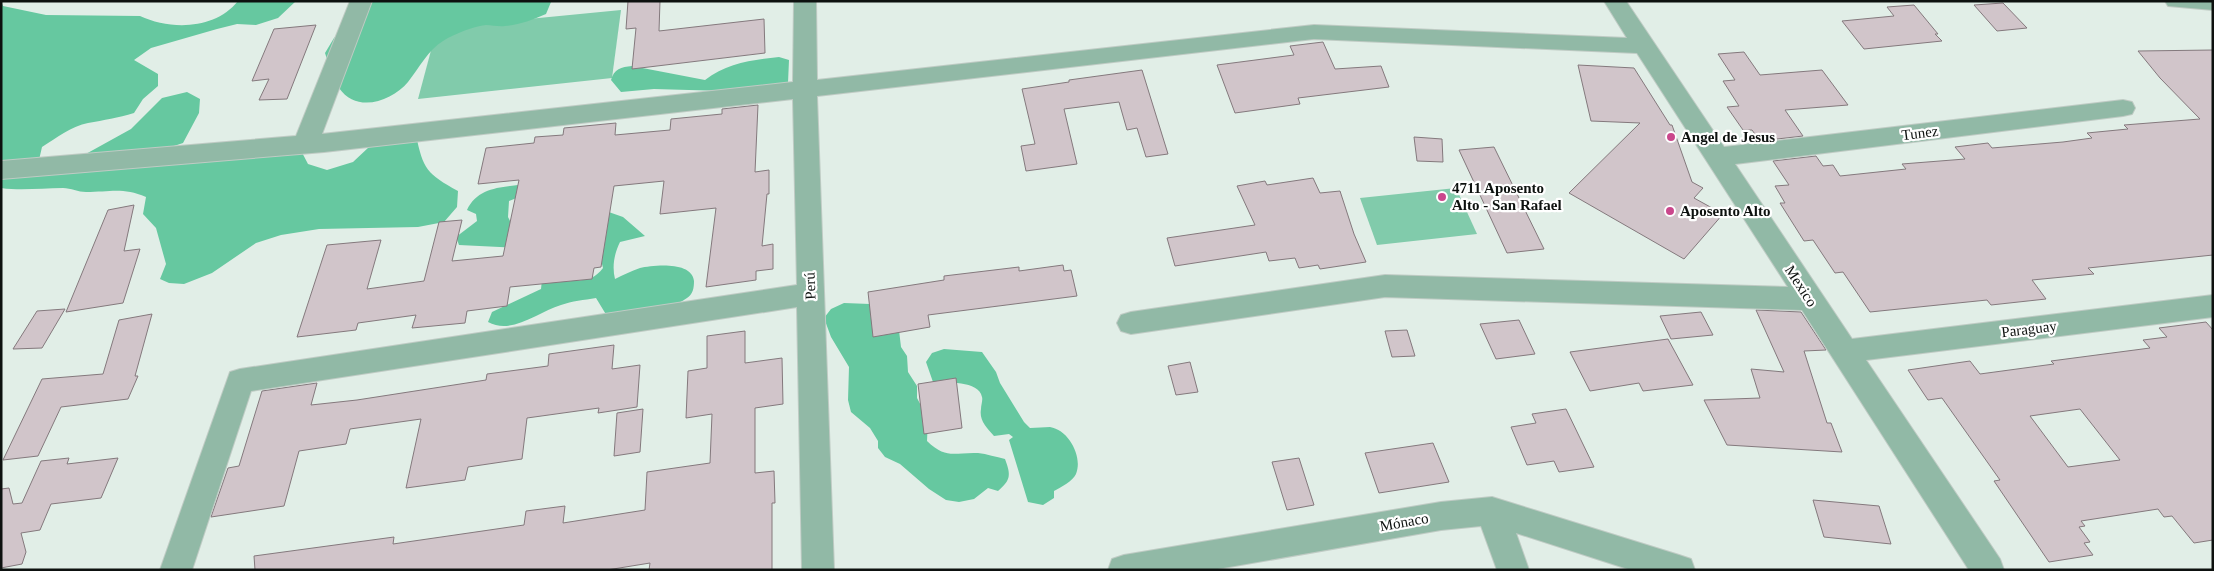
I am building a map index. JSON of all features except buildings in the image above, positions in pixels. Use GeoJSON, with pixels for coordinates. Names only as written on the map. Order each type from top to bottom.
{"type":"FeatureCollection","features":[{"type":"Feature","properties":{"kind":"street"},"geometry":{"type":"LineString","coordinates":[[306,144],[361,1]]}},
{"type":"Feature","properties":{"kind":"street","name":"Perú"},"geometry":{"type":"LineString","coordinates":[[805,1],[805,89],[818,570]]}},
{"type":"Feature","properties":{"kind":"street","name":"Mexico"},"geometry":{"type":"LineString","coordinates":[[1615,1],[1988,570]]}},
{"type":"Feature","properties":{"kind":"street"},"geometry":{"type":"LineString","coordinates":[[2176,1],[2213,3]]}},
{"type":"Feature","properties":{"kind":"street"},"geometry":{"type":"LineString","coordinates":[[1,170],[306,144],[1314,32],[1644,46]]}},
{"type":"Feature","properties":{"kind":"street","name":"Tunez"},"geometry":{"type":"LineString","coordinates":[[1718,157],[2123,108]]}},
{"type":"Feature","properties":{"kind":"street"},"geometry":{"type":"LineString","coordinates":[[1131,323],[1385,286],[1810,299]]}},
{"type":"Feature","properties":{"kind":"street"},"geometry":{"type":"LineString","coordinates":[[176,570],[240,381],[810,294]]}},
{"type":"Feature","properties":{"kind":"street","name":"Paraguay"},"geometry":{"type":"LineString","coordinates":[[1844,351],[2213,306]]}},
{"type":"Feature","properties":{"kind":"street"},"geometry":{"type":"LineString","coordinates":[[1492,511],[1513,570]]}},
{"type":"Feature","properties":{"kind":"street","name":"Mónaco"},"geometry":{"type":"LineString","coordinates":[[1124,570],[1441,516],[1492,511],[1679,570]]}},
{"type":"Feature","properties":{"kind":"green space"},"geometry":{"type":"Polygon","coordinates":[[[1,1],[3,6],[46,15],[140,16],[165,24],[192,25],[217,18],[238,1],[296,1],[278,18],[256,25],[237,24],[151,48],[134,60],[158,74],[158,86],[143,99],[134,113],[82,125],[70,130],[42,147],[39,160],[84,155],[131,129],[162,98],[187,92],[200,99],[199,113],[183,143],[159,151],[232,152],[278,138],[296,141],[308,164],[327,170],[353,162],[369,147],[416,135],[421,156],[428,169],[439,180],[458,191],[457,207],[444,222],[418,227],[319,229],[281,235],[256,243],[212,273],[184,284],[169,283],[160,279],[166,264],[156,228],[143,214],[146,197],[123,191],[86,192],[63,188],[1,188],[1,1]]]}},
{"type":"Feature","properties":{"kind":"green space"},"geometry":{"type":"Polygon","coordinates":[[[357,1],[555,1],[551,2],[546,14],[531,20],[510,25],[481,26],[448,38],[433,49],[401,89],[384,99],[365,103],[355,101],[346,96],[339,88],[325,53],[334,38],[362,11],[357,1]]]}},
{"type":"Feature","properties":{"kind":"green space"},"geometry":{"type":"Polygon","coordinates":[[[621,10],[612,78],[418,99],[437,28],[621,10]]]}},
{"type":"Feature","properties":{"kind":"green space"},"geometry":{"type":"Polygon","coordinates":[[[779,57],[789,60],[788,83],[724,91],[654,89],[621,92],[611,80],[618,69],[632,66],[705,80],[731,66],[779,57]]]}},
{"type":"Feature","properties":{"kind":"green space"},"geometry":{"type":"Polygon","coordinates":[[[528,184],[532,192],[509,201],[508,217],[512,225],[603,210],[623,217],[645,236],[620,242],[614,260],[615,279],[640,268],[654,266],[680,267],[692,275],[694,284],[691,295],[660,311],[610,321],[596,298],[552,308],[516,324],[506,326],[488,322],[492,312],[541,289],[543,270],[567,278],[582,280],[590,279],[603,268],[599,252],[459,245],[456,237],[477,221],[476,214],[467,210],[478,196],[501,187],[528,184]]]}},
{"type":"Feature","properties":{"kind":"green space"},"geometry":{"type":"Polygon","coordinates":[[[1456,188],[1477,234],[1377,245],[1360,198],[1456,188]]]}},
{"type":"Feature","properties":{"kind":"green space"},"geometry":{"type":"Polygon","coordinates":[[[844,303],[870,304],[898,322],[901,347],[907,356],[908,372],[917,386],[917,398],[928,419],[927,441],[940,451],[946,453],[978,453],[1005,459],[1009,477],[998,491],[988,488],[974,499],[959,502],[946,500],[929,489],[900,464],[885,457],[878,448],[878,441],[870,428],[851,412],[848,400],[849,367],[831,337],[824,318],[831,309],[844,303]]]}},
{"type":"Feature","properties":{"kind":"green space"},"geometry":{"type":"Polygon","coordinates":[[[944,349],[982,352],[996,372],[1000,383],[1024,422],[1030,428],[1050,427],[1057,429],[1073,445],[1078,460],[1076,474],[1066,484],[1054,491],[1054,498],[1043,505],[1028,502],[1009,440],[1013,437],[1009,434],[994,436],[986,426],[981,417],[982,398],[980,392],[969,385],[961,383],[933,382],[926,362],[932,353],[944,349]]]}},
{"type":"Feature","properties":{"kind":"place","name":"Angel de Jesus"},"geometry":{"type":"Point","coordinates":[1671,137]}},
{"type":"Feature","properties":{"kind":"place","name":"4711 Aposento Alto - San Rafael"},"geometry":{"type":"Point","coordinates":[1442,197]}},
{"type":"Feature","properties":{"kind":"place","name":"Aposento Alto"},"geometry":{"type":"Point","coordinates":[1670,211]}}]}
